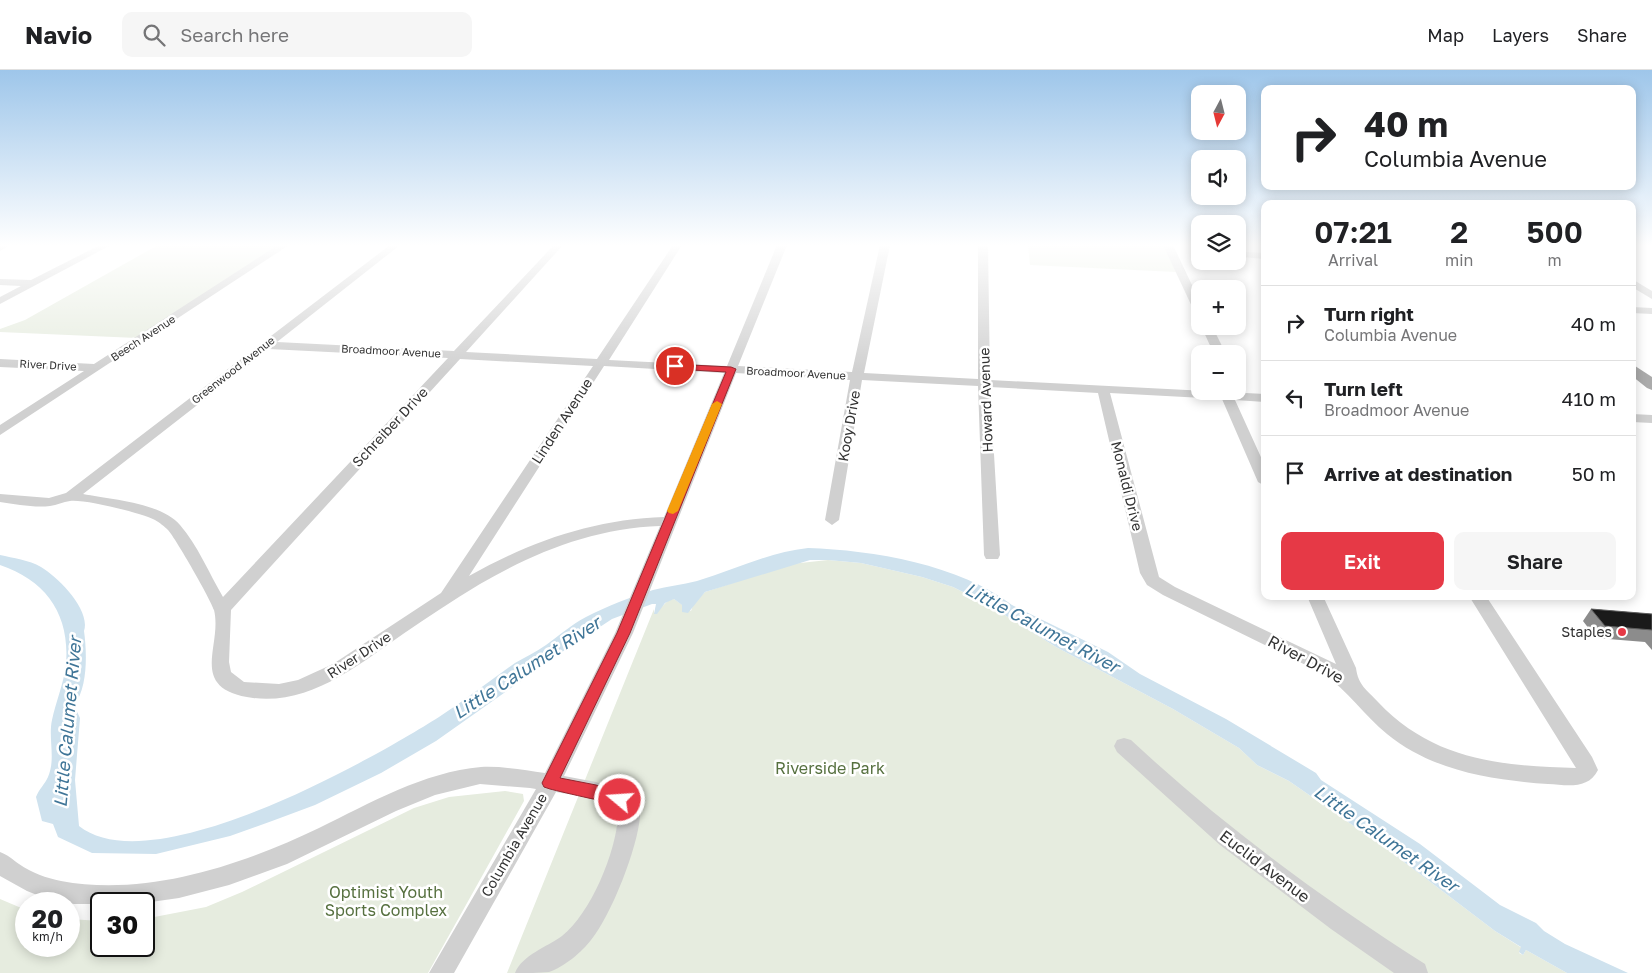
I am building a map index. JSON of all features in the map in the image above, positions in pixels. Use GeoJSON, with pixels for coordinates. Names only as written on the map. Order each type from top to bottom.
{"type":"FeatureCollection","features":[{"type":"Feature","properties":{"kind":"main road"},"geometry":{"type":"LineString","coordinates":[[1636,371],[1652,385]]}},
{"type":"Feature","properties":{"kind":"street"},"geometry":{"type":"LineString","coordinates":[[0,301],[25,287]]}},
{"type":"Feature","properties":{"kind":"street","name":"Beech Avenue"},"geometry":{"type":"LineString","coordinates":[[0,431],[221,287]]}},
{"type":"Feature","properties":{"kind":"street","name":"Greenwood Avenue"},"geometry":{"type":"LineString","coordinates":[[71,496],[342,287]]}},
{"type":"Feature","properties":{"kind":"street","name":"Schreiber Drive"},"geometry":{"type":"LineString","coordinates":[[222,609],[520,287]]}},
{"type":"Feature","properties":{"kind":"street","name":"Linden Avenue"},"geometry":{"type":"LineString","coordinates":[[446,597],[650,287]]}},
{"type":"Feature","properties":{"kind":"street","name":"Columbia Avenue"},"geometry":{"type":"LineString","coordinates":[[441,973],[550,783],[624,633],[765,287]]}},
{"type":"Feature","properties":{"kind":"street","name":"Kooy Drive"},"geometry":{"type":"LineString","coordinates":[[832,520],[857,376],[876,287]]}},
{"type":"Feature","properties":{"kind":"street","name":"Howard Avenue"},"geometry":{"type":"LineString","coordinates":[[983,287],[984,383],[992,555]]}},
{"type":"Feature","properties":{"kind":"street"},"geometry":{"type":"LineString","coordinates":[[1639,287],[1652,296]]}},
{"type":"Feature","properties":{"kind":"street"},"geometry":{"type":"LineString","coordinates":[[1636,310],[1652,311]]}},
{"type":"Feature","properties":{"kind":"street","name":"Broadmoor Avenue"},"geometry":{"type":"LineString","coordinates":[[267,345],[1191,392]]}},
{"type":"Feature","properties":{"kind":"street","name":"River Drive"},"geometry":{"type":"LineString","coordinates":[[0,363],[96,368]]}},
{"type":"Feature","properties":{"kind":"street","name":"Monaldi Drive"},"geometry":{"type":"LineString","coordinates":[[1103,389],[1148,573],[1154,581]]}},
{"type":"Feature","properties":{"kind":"street","name":"Broadmoor Avenue"},"geometry":{"type":"LineString","coordinates":[[1246,395],[1261,397]]}},
{"type":"Feature","properties":{"kind":"street"},"geometry":{"type":"LineString","coordinates":[[1237,400],[1261,470]]}},
{"type":"Feature","properties":{"kind":"street"},"geometry":{"type":"LineString","coordinates":[[1636,418],[1652,419]]}},
{"type":"Feature","properties":{"kind":"street","name":"River Drive"},"geometry":{"type":"LineString","coordinates":[[0,498],[49,502],[71,496],[138,509],[169,522],[222,609],[224,618],[220,667],[224,676],[241,689],[269,692],[300,687],[329,676],[446,597],[510,561],[564,538],[648,521],[669,521]]}},
{"type":"Feature","properties":{"kind":"street","name":"River Drive"},"geometry":{"type":"LineString","coordinates":[[1154,581],[1169,591],[1348,680],[1378,715],[1414,743],[1468,766],[1580,778],[1588,770],[1479,600]]}},
{"type":"Feature","properties":{"kind":"street"},"geometry":{"type":"LineString","coordinates":[[1317,600],[1347,668],[1348,680]]}},
{"type":"Feature","properties":{"kind":"street","name":"Euclid Avenue"},"geometry":{"type":"LineString","coordinates":[[1124,746],[1163,784],[1215,828],[1296,890],[1416,973]]}},
{"type":"Feature","properties":{"kind":"street"},"geometry":{"type":"LineString","coordinates":[[0,862],[18,877],[53,891],[83,895],[148,892],[208,882],[245,870],[304,846],[412,793],[450,781],[482,776],[512,776],[596,792],[620,800],[629,814],[627,834],[595,915],[584,932],[527,973]]}},
{"type":"Feature","properties":{"kind":"green space"},"geometry":{"type":"Polygon","coordinates":[[[83,287],[216,287],[137,338],[0,332],[0,329],[25,320],[83,287]]]}},
{"type":"Feature","properties":{"kind":"green space","name":"Riverside Park"},"geometry":{"type":"Polygon","coordinates":[[[828,560],[861,563],[922,577],[953,587],[987,604],[1056,647],[1173,709],[1239,748],[1257,765],[1289,781],[1387,849],[1495,931],[1522,948],[1519,953],[1523,955],[1526,950],[1567,973],[507,973],[654,609],[654,613],[668,601],[674,599],[691,611],[693,605],[705,592],[791,564],[828,560]]]}},
{"type":"Feature","properties":{"kind":"green space","name":"Optimist Youth Sports Complex"},"geometry":{"type":"Polygon","coordinates":[[[505,791],[523,794],[524,801],[428,973],[0,973],[0,899],[15,905],[15,957],[80,957],[80,920],[90,920],[90,957],[155,957],[155,917],[206,907],[242,892],[414,808],[449,797],[505,791]]]}},
{"type":"Feature","properties":{"kind":"water","name":"Little Calumet River"},"geometry":{"type":"Polygon","coordinates":[[[808,548],[860,552],[915,562],[942,570],[991,591],[1012,605],[1108,652],[1140,674],[1226,719],[1316,773],[1321,780],[1420,844],[1500,905],[1536,923],[1544,931],[1565,944],[1628,973],[1567,973],[1526,950],[1523,955],[1519,952],[1521,947],[1495,931],[1387,849],[1289,781],[1257,765],[1239,748],[1173,709],[1056,647],[987,604],[953,587],[922,577],[861,563],[810,560],[705,592],[688,613],[682,612],[682,605],[674,599],[665,603],[657,614],[654,614],[656,604],[652,604],[612,619],[436,741],[381,773],[315,805],[230,836],[156,854],[92,853],[58,837],[53,824],[42,821],[36,797],[47,780],[50,770],[52,720],[66,664],[64,630],[59,615],[43,590],[31,580],[0,565],[0,555],[21,559],[41,567],[64,586],[72,595],[83,614],[86,649],[85,670],[82,689],[74,705],[80,718],[75,780],[79,826],[113,840],[156,839],[207,828],[261,809],[314,786],[407,736],[439,717],[570,627],[602,609],[653,590],[697,581],[765,557],[808,548]]]}},
{"type":"Feature","properties":{"kind":"building"},"geometry":{"type":"Polygon","coordinates":[[[1591,609],[1652,614],[1652,630],[1605,626],[1591,609]]]}},
{"type":"Feature","properties":{"kind":"slow traffic"},"geometry":{"type":"LineString","coordinates":[[673,511],[717,404]]}},
{"type":"Feature","properties":{"kind":"place","name":"Staples"},"geometry":{"type":"Point","coordinates":[1622,632]}},
{"type":"Feature","properties":{"kind":"route"},"geometry":{"type":"LineString","coordinates":[[620,800],[596,792],[550,783],[624,633],[731,369],[675,366]]}}]}
